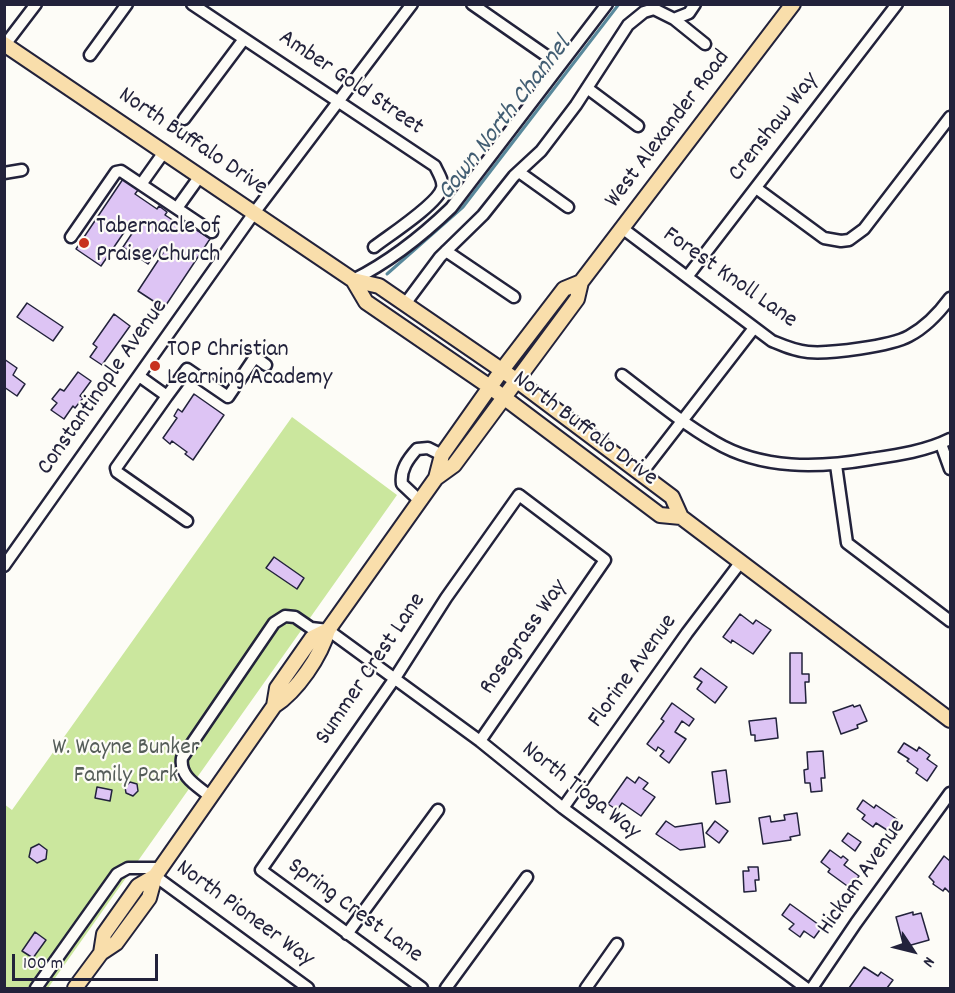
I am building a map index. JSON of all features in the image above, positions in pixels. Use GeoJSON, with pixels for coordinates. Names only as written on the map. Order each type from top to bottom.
{"type":"FeatureCollection","features":[{"type":"Feature","properties":{"kind":"main road","name":"West Alexander Road"},"geometry":{"type":"LineString","coordinates":[[75,988],[101,952],[104,934],[138,886],[158,872],[211,797],[274,706],[278,688],[312,639],[328,630],[436,478],[454,465],[577,299],[581,282],[793,4]]}},
{"type":"Feature","properties":{"kind":"main road","name":"North Buffalo Drive"},"geometry":{"type":"LineString","coordinates":[[5,45],[353,280],[379,286],[502,370],[672,497],[681,518]]}},
{"type":"Feature","properties":{"kind":"main road","name":"North Buffalo Drive"},"geometry":{"type":"LineString","coordinates":[[353,280],[366,302],[490,387],[660,515],[681,518],[951,720]]}},
{"type":"Feature","properties":{"kind":"main road","name":"West Alexander Road"},"geometry":{"type":"LineString","coordinates":[[436,478],[442,455],[502,370],[564,289],[581,282]]}},
{"type":"Feature","properties":{"kind":"street"},"geometry":{"type":"LineString","coordinates":[[5,45],[36,4]]}},
{"type":"Feature","properties":{"kind":"street"},"geometry":{"type":"LineString","coordinates":[[90,55],[127,4]]}},
{"type":"Feature","properties":{"kind":"street","name":"Amber Gold Street"},"geometry":{"type":"LineString","coordinates":[[192,4],[435,166],[442,181],[439,195],[375,247]]}},
{"type":"Feature","properties":{"kind":"street","name":"Constantinople Avenue"},"geometry":{"type":"LineString","coordinates":[[4,566],[254,213],[412,4]]}},
{"type":"Feature","properties":{"kind":"street"},"geometry":{"type":"LineString","coordinates":[[472,4],[554,61]]}},
{"type":"Feature","properties":{"kind":"street"},"geometry":{"type":"LineString","coordinates":[[353,280],[376,268],[432,226],[451,208],[607,4]]}},
{"type":"Feature","properties":{"kind":"street"},"geometry":{"type":"LineString","coordinates":[[674,19],[689,13],[695,4]]}},
{"type":"Feature","properties":{"kind":"street","name":"Crenshaw Way"},"geometry":{"type":"LineString","coordinates":[[687,276],[897,4]]}},
{"type":"Feature","properties":{"kind":"street"},"geometry":{"type":"LineString","coordinates":[[405,304],[446,251],[483,215],[519,172],[541,151],[628,26],[644,12],[654,9],[674,19],[705,44]]}},
{"type":"Feature","properties":{"kind":"street"},"geometry":{"type":"LineString","coordinates":[[184,119],[244,39]]}},
{"type":"Feature","properties":{"kind":"street"},"geometry":{"type":"LineString","coordinates":[[587,88],[638,126]]}},
{"type":"Feature","properties":{"kind":"street"},"geometry":{"type":"LineString","coordinates":[[756,188],[824,238],[849,240],[864,229],[951,117]]}},
{"type":"Feature","properties":{"kind":"street"},"geometry":{"type":"LineString","coordinates":[[142,183],[164,152]]}},
{"type":"Feature","properties":{"kind":"street"},"geometry":{"type":"LineString","coordinates":[[4,173],[22,170]]}},
{"type":"Feature","properties":{"kind":"street"},"geometry":{"type":"LineString","coordinates":[[71,237],[116,172],[121,171],[212,232]]}},
{"type":"Feature","properties":{"kind":"street"},"geometry":{"type":"LineString","coordinates":[[519,172],[568,207]]}},
{"type":"Feature","properties":{"kind":"street"},"geometry":{"type":"LineString","coordinates":[[177,208],[200,176]]}},
{"type":"Feature","properties":{"kind":"street","name":"Forest Knoll Lane"},"geometry":{"type":"LineString","coordinates":[[622,228],[772,341],[789,348],[808,352],[828,351],[892,342],[908,337],[921,328],[939,313],[951,298]]}},
{"type":"Feature","properties":{"kind":"street"},"geometry":{"type":"LineString","coordinates":[[446,251],[514,297]]}},
{"type":"Feature","properties":{"kind":"street"},"geometry":{"type":"LineString","coordinates":[[641,474],[754,328]]}},
{"type":"Feature","properties":{"kind":"street"},"geometry":{"type":"LineString","coordinates":[[187,521],[120,475],[116,468],[186,369],[228,397],[255,357],[266,365]]}},
{"type":"Feature","properties":{"kind":"street"},"geometry":{"type":"LineString","coordinates":[[622,375],[683,421],[734,452],[774,463],[816,466],[836,465],[906,453],[946,442],[951,469]]}},
{"type":"Feature","properties":{"kind":"street"},"geometry":{"type":"LineString","coordinates":[[139,376],[167,396]]}},
{"type":"Feature","properties":{"kind":"street"},"geometry":{"type":"LineString","coordinates":[[420,501],[402,484],[401,475],[408,459],[417,448],[428,448],[442,455]]}},
{"type":"Feature","properties":{"kind":"street"},"geometry":{"type":"LineString","coordinates":[[836,465],[847,543],[951,621]]}},
{"type":"Feature","properties":{"kind":"street","name":"Summer Crest Lane"},"geometry":{"type":"LineString","coordinates":[[261,870],[519,495],[605,560]]}},
{"type":"Feature","properties":{"kind":"street","name":"Rosegrass Way"},"geometry":{"type":"LineString","coordinates":[[480,741],[605,560]]}},
{"type":"Feature","properties":{"kind":"street","name":"Florine Avenue"},"geometry":{"type":"LineString","coordinates":[[563,808],[687,633],[740,563]]}},
{"type":"Feature","properties":{"kind":"street","name":"North Tioga Way"},"geometry":{"type":"LineString","coordinates":[[211,797],[184,774],[181,766],[182,758],[274,623],[285,616],[296,618],[311,628],[328,630],[395,678],[480,741],[563,808],[806,988]]}},
{"type":"Feature","properties":{"kind":"street","name":"Hickam Avenue"},"geometry":{"type":"LineString","coordinates":[[812,988],[856,923],[951,793]]}},
{"type":"Feature","properties":{"kind":"street"},"geometry":{"type":"LineString","coordinates":[[347,934],[438,810]]}},
{"type":"Feature","properties":{"kind":"street"},"geometry":{"type":"LineString","coordinates":[[36,988],[117,874],[128,868],[158,872]]}},
{"type":"Feature","properties":{"kind":"street","name":"Spring Crest Lane"},"geometry":{"type":"LineString","coordinates":[[261,870],[422,988]]}},
{"type":"Feature","properties":{"kind":"street","name":"North Pioneer Way"},"geometry":{"type":"LineString","coordinates":[[158,872],[308,988]]}},
{"type":"Feature","properties":{"kind":"street"},"geometry":{"type":"LineString","coordinates":[[446,988],[527,877]]}},
{"type":"Feature","properties":{"kind":"street"},"geometry":{"type":"LineString","coordinates":[[586,988],[617,944]]}},
{"type":"Feature","properties":{"kind":"green space","name":"W. Wayne Bunker Family Park"},"geometry":{"type":"Polygon","coordinates":[[[292,417],[397,495],[48,988],[5,988],[4,804],[12,810],[292,417]]]}},
{"type":"Feature","properties":{"kind":"building"},"geometry":{"type":"Polygon","coordinates":[[[123,179],[138,190],[135,194],[157,209],[159,206],[167,212],[165,215],[192,233],[195,229],[210,239],[164,308],[138,291],[163,253],[158,249],[148,264],[123,247],[133,232],[127,228],[101,266],[76,249],[123,179]]]}},
{"type":"Feature","properties":{"kind":"building"},"geometry":{"type":"Polygon","coordinates":[[[27,303],[63,327],[53,341],[17,317],[27,303]]]}},
{"type":"Feature","properties":{"kind":"building"},"geometry":{"type":"Polygon","coordinates":[[[114,314],[130,326],[102,365],[90,357],[97,347],[93,344],[114,314]]]}},
{"type":"Feature","properties":{"kind":"building"},"geometry":{"type":"Polygon","coordinates":[[[4,359],[17,368],[13,375],[25,384],[17,396],[4,387],[4,359]]]}},
{"type":"Feature","properties":{"kind":"building"},"geometry":{"type":"Polygon","coordinates":[[[78,372],[91,381],[80,396],[83,398],[75,408],[73,406],[64,419],[51,410],[57,403],[52,399],[60,389],[64,391],[78,372]]]}},
{"type":"Feature","properties":{"kind":"building"},"geometry":{"type":"Polygon","coordinates":[[[194,394],[224,415],[193,460],[185,454],[187,452],[172,441],[170,444],[163,438],[177,418],[174,416],[178,409],[182,412],[194,394]]]}},
{"type":"Feature","properties":{"kind":"building"},"geometry":{"type":"Polygon","coordinates":[[[274,557],[304,578],[297,589],[266,568],[274,557]]]}},
{"type":"Feature","properties":{"kind":"building"},"geometry":{"type":"Polygon","coordinates":[[[740,614],[753,624],[756,620],[771,630],[753,654],[732,640],[731,643],[723,637],[740,614]]]}},
{"type":"Feature","properties":{"kind":"building"},"geometry":{"type":"Polygon","coordinates":[[[790,653],[802,653],[802,674],[809,674],[809,682],[805,682],[806,703],[790,703],[790,653]]]}},
{"type":"Feature","properties":{"kind":"building"},"geometry":{"type":"Polygon","coordinates":[[[701,668],[727,687],[715,703],[697,689],[702,682],[694,677],[701,668]]]}},
{"type":"Feature","properties":{"kind":"building"},"geometry":{"type":"Polygon","coordinates":[[[672,703],[694,719],[689,726],[682,721],[675,732],[686,739],[669,763],[660,756],[664,751],[658,747],[656,751],[647,744],[664,721],[661,719],[672,703]]]}},
{"type":"Feature","properties":{"kind":"building"},"geometry":{"type":"Polygon","coordinates":[[[853,705],[854,707],[860,705],[867,721],[857,725],[858,728],[841,734],[833,712],[853,705]]]}},
{"type":"Feature","properties":{"kind":"building"},"geometry":{"type":"Polygon","coordinates":[[[776,718],[778,738],[755,741],[755,735],[751,735],[749,721],[776,718]]]}},
{"type":"Feature","properties":{"kind":"building"},"geometry":{"type":"Polygon","coordinates":[[[904,743],[917,751],[919,747],[930,755],[927,759],[937,766],[927,781],[916,773],[918,769],[907,761],[909,759],[898,752],[904,743]]]}},
{"type":"Feature","properties":{"kind":"building"},"geometry":{"type":"Polygon","coordinates":[[[823,751],[825,778],[821,778],[822,791],[811,792],[810,783],[805,783],[804,770],[808,769],[807,752],[823,751]]]}},
{"type":"Feature","properties":{"kind":"building"},"geometry":{"type":"Polygon","coordinates":[[[726,770],[730,802],[716,804],[712,772],[726,770]]]}},
{"type":"Feature","properties":{"kind":"building"},"geometry":{"type":"Polygon","coordinates":[[[627,777],[635,783],[639,777],[648,783],[643,789],[655,797],[641,816],[622,803],[617,810],[608,804],[627,777]]]}},
{"type":"Feature","properties":{"kind":"building"},"geometry":{"type":"Polygon","coordinates":[[[130,782],[137,784],[138,791],[133,796],[126,793],[125,787],[130,782]]]}},
{"type":"Feature","properties":{"kind":"building"},"geometry":{"type":"Polygon","coordinates":[[[97,787],[112,790],[110,801],[95,798],[97,787]]]}},
{"type":"Feature","properties":{"kind":"building"},"geometry":{"type":"Polygon","coordinates":[[[863,800],[874,808],[876,805],[898,820],[890,832],[876,823],[873,827],[862,819],[865,815],[857,809],[863,800]]]}},
{"type":"Feature","properties":{"kind":"building"},"geometry":{"type":"Polygon","coordinates":[[[797,813],[800,835],[790,837],[791,840],[763,844],[759,818],[770,816],[771,822],[785,820],[784,815],[797,813]]]}},
{"type":"Feature","properties":{"kind":"building"},"geometry":{"type":"Polygon","coordinates":[[[666,821],[675,827],[702,823],[705,847],[680,850],[656,834],[666,821]]]}},
{"type":"Feature","properties":{"kind":"building"},"geometry":{"type":"Polygon","coordinates":[[[715,821],[728,831],[719,843],[706,833],[715,821]]]}},
{"type":"Feature","properties":{"kind":"building"},"geometry":{"type":"Polygon","coordinates":[[[848,833],[861,842],[855,851],[842,841],[848,833]]]}},
{"type":"Feature","properties":{"kind":"building"},"geometry":{"type":"Polygon","coordinates":[[[39,844],[47,850],[46,859],[37,863],[29,857],[31,848],[39,844]]]}},
{"type":"Feature","properties":{"kind":"building"},"geometry":{"type":"Polygon","coordinates":[[[830,850],[848,860],[844,865],[859,876],[850,888],[828,872],[830,869],[821,862],[830,850]]]}},
{"type":"Feature","properties":{"kind":"building"},"geometry":{"type":"Polygon","coordinates":[[[944,856],[950,861],[950,893],[945,888],[943,891],[933,884],[934,882],[929,877],[944,856]]]}},
{"type":"Feature","properties":{"kind":"building"},"geometry":{"type":"Polygon","coordinates":[[[748,867],[758,867],[759,880],[755,880],[756,891],[744,892],[743,871],[749,871],[748,867]]]}},
{"type":"Feature","properties":{"kind":"building"},"geometry":{"type":"Polygon","coordinates":[[[790,904],[822,927],[814,938],[804,931],[800,937],[789,929],[794,924],[782,915],[790,904]]]}},
{"type":"Feature","properties":{"kind":"building"},"geometry":{"type":"Polygon","coordinates":[[[913,912],[913,915],[921,913],[929,940],[904,947],[896,917],[913,912]]]}},
{"type":"Feature","properties":{"kind":"building"},"geometry":{"type":"Polygon","coordinates":[[[35,932],[46,940],[33,958],[22,951],[35,932]]]}},
{"type":"Feature","properties":{"kind":"building"},"geometry":{"type":"Polygon","coordinates":[[[864,967],[878,976],[881,972],[893,980],[887,988],[849,988],[864,967]]]}},
{"type":"Feature","properties":{"kind":"waterway","name":"Gown North Channel"},"geometry":{"type":"LineString","coordinates":[[387,274],[463,207],[619,4]]}},
{"type":"Feature","properties":{"kind":"place","name":"Tabernacle of Praise Church"},"geometry":{"type":"Point","coordinates":[84,243]}},
{"type":"Feature","properties":{"kind":"place","name":"TOP Christian Learning Academy"},"geometry":{"type":"Point","coordinates":[155,366]}}]}
